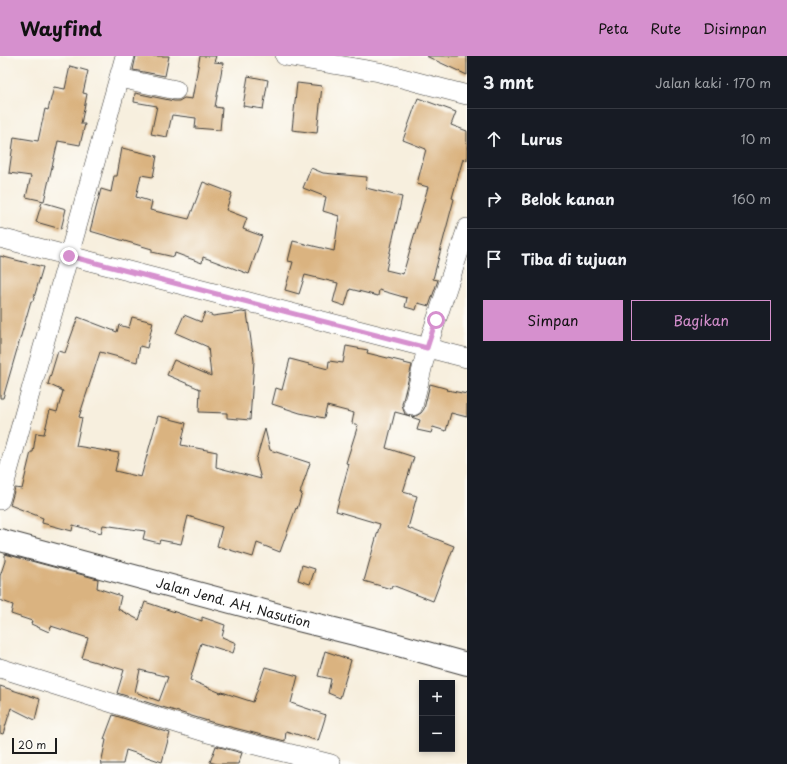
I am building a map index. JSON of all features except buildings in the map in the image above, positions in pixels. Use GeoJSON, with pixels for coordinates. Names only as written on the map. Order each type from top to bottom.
{"type":"FeatureCollection","features":[{"type":"Feature","properties":{"kind":"highway","name":"Jalan Jend. AH. Nasution"},"geometry":{"type":"LineString","coordinates":[[0,540],[467,664]]}},
{"type":"Feature","properties":{"kind":"street"},"geometry":{"type":"LineString","coordinates":[[0,500],[125,56]]}},
{"type":"Feature","properties":{"kind":"street"},"geometry":{"type":"LineString","coordinates":[[285,56],[379,72],[467,95]]}},
{"type":"Feature","properties":{"kind":"street"},"geometry":{"type":"LineString","coordinates":[[119,78],[176,90]]}},
{"type":"Feature","properties":{"kind":"street"},"geometry":{"type":"LineString","coordinates":[[413,406],[427,348],[467,228]]}},
{"type":"Feature","properties":{"kind":"street"},"geometry":{"type":"LineString","coordinates":[[0,238],[467,358]]}},
{"type":"Feature","properties":{"kind":"street"},"geometry":{"type":"LineString","coordinates":[[0,668],[208,733],[331,764]]}},
{"type":"Feature","properties":{"kind":"route"},"geometry":{"type":"LineString","coordinates":[[69,256],[427,348],[436,320]]}}]}
